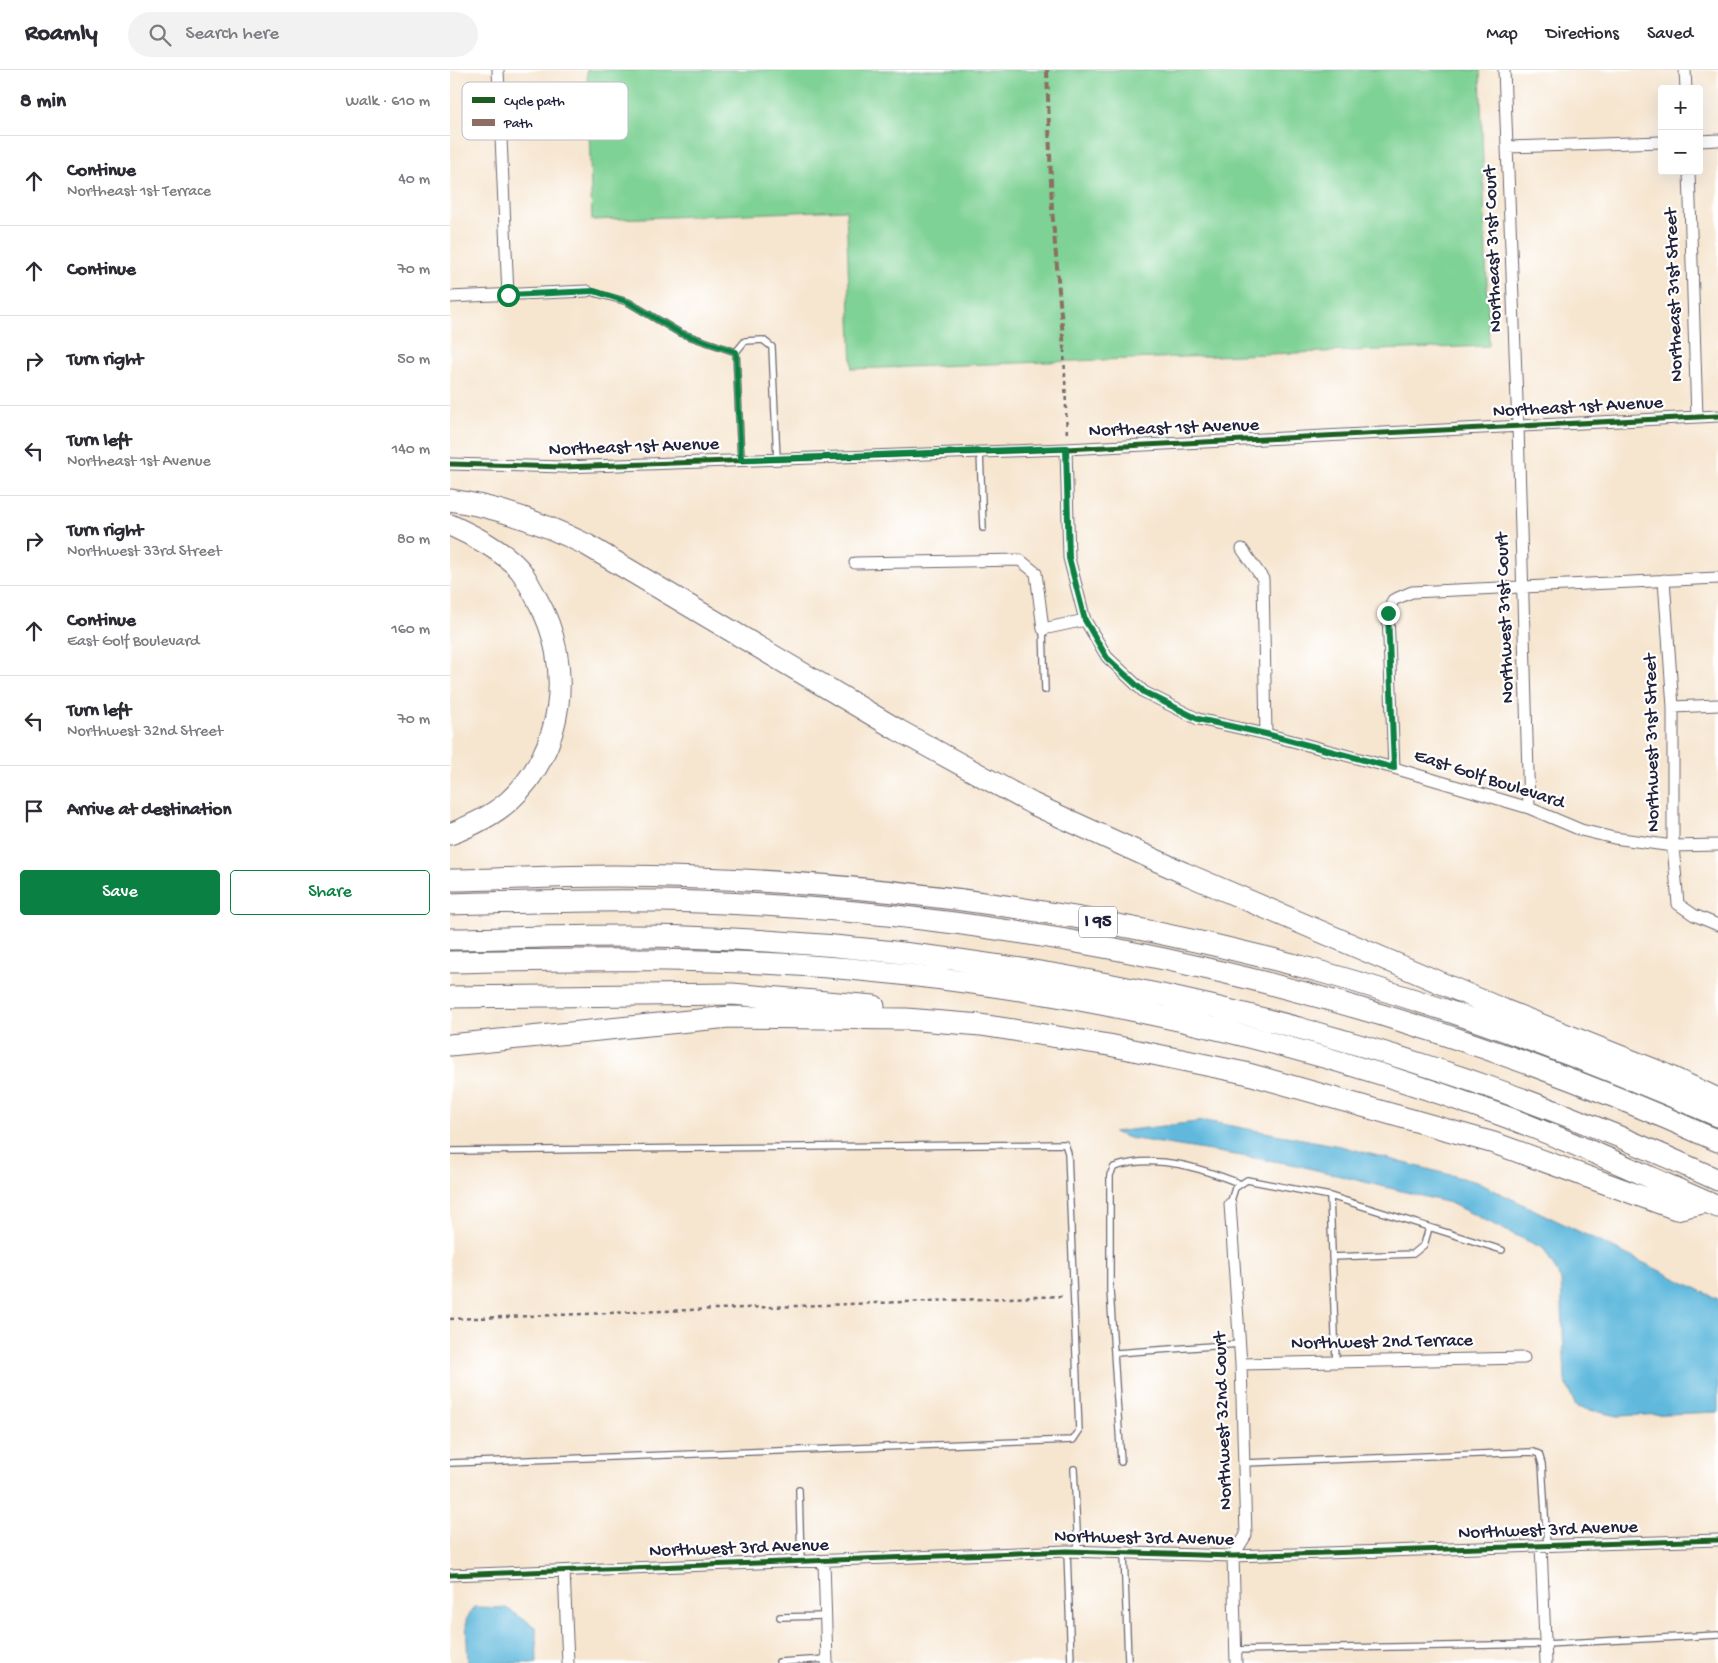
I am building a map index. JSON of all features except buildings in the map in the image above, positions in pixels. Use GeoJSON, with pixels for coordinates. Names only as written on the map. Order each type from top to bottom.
{"type":"FeatureCollection","features":[{"type":"Feature","properties":{"kind":"highway"},"geometry":{"type":"LineString","coordinates":[[450,500],[491,508],[534,520],[587,545],[919,743],[1033,804],[1184,873],[1504,1010],[1660,1072],[1718,1099]]}},
{"type":"Feature","properties":{"kind":"highway"},"geometry":{"type":"LineString","coordinates":[[450,525],[483,542],[520,571],[550,623],[559,658],[560,678],[556,718],[548,743],[523,785],[497,810],[468,828],[450,834]]}},
{"type":"Feature","properties":{"kind":"highway","name":"I 95"},"geometry":{"type":"LineString","coordinates":[[450,880],[614,876],[786,883],[955,900],[1062,915],[1235,951],[1318,971],[1400,996],[1563,1051],[1718,1116]]}},
{"type":"Feature","properties":{"kind":"highway"},"geometry":{"type":"LineString","coordinates":[[450,904],[616,900],[783,906],[955,923],[1120,950],[1287,988],[1449,1035],[1609,1094],[1718,1141]]}},
{"type":"Feature","properties":{"kind":"highway"},"geometry":{"type":"LineString","coordinates":[[450,940],[684,937],[768,941],[934,956],[1103,982],[1267,1019],[1348,1041],[1428,1066],[1508,1093],[1718,1180]]}},
{"type":"Feature","properties":{"kind":"highway"},"geometry":{"type":"LineString","coordinates":[[450,962],[684,960],[850,969],[934,979],[1100,1004],[1263,1041],[1424,1089],[1526,1125],[1712,1204]]}},
{"type":"Feature","properties":{"kind":"highway"},"geometry":{"type":"LineString","coordinates":[[450,997],[732,994],[930,1011],[951,1022]]}},
{"type":"Feature","properties":{"kind":"highway"},"geometry":{"type":"LineString","coordinates":[[450,1045],[728,1017],[951,1022],[1109,1045],[1244,1074],[1494,1142],[1676,1209],[1712,1204]]}},
{"type":"Feature","properties":{"kind":"street","name":"Northeast 31st Court"},"geometry":{"type":"LineString","coordinates":[[1504,70],[1518,426]]}},
{"type":"Feature","properties":{"kind":"street"},"geometry":{"type":"LineString","coordinates":[[1685,70],[1686,85]]}},
{"type":"Feature","properties":{"kind":"street"},"geometry":{"type":"LineString","coordinates":[[501,140],[508,295]]}},
{"type":"Feature","properties":{"kind":"street"},"geometry":{"type":"LineString","coordinates":[[1703,141],[1718,140]]}},
{"type":"Feature","properties":{"kind":"street"},"geometry":{"type":"LineString","coordinates":[[1507,148],[1658,142]]}},
{"type":"Feature","properties":{"kind":"street","name":"Northeast 31st Street"},"geometry":{"type":"LineString","coordinates":[[1689,175],[1697,417]]}},
{"type":"Feature","properties":{"kind":"street"},"geometry":{"type":"LineString","coordinates":[[450,298],[587,291]]}},
{"type":"Feature","properties":{"kind":"street","name":"Northeast 1st Avenue"},"geometry":{"type":"LineString","coordinates":[[450,464],[564,467],[980,452],[1718,416]]}},
{"type":"Feature","properties":{"kind":"street","name":"Northwest 31st Court"},"geometry":{"type":"LineString","coordinates":[[1518,426],[1529,808]]}},
{"type":"Feature","properties":{"kind":"street","name":"East Golf Boulevard"},"geometry":{"type":"LineString","coordinates":[[1066,448],[1069,558],[1085,620],[1107,658],[1144,692],[1198,719],[1266,734],[1394,768],[1529,808],[1581,830],[1614,838],[1673,846],[1718,845]]}},
{"type":"Feature","properties":{"kind":"street"},"geometry":{"type":"LineString","coordinates":[[1242,549],[1263,580],[1266,734]]}},
{"type":"Feature","properties":{"kind":"street"},"geometry":{"type":"LineString","coordinates":[[854,563],[1020,560],[1036,573],[1043,629],[1085,620]]}},
{"type":"Feature","properties":{"kind":"street"},"geometry":{"type":"LineString","coordinates":[[1394,768],[1388,613],[1393,600],[1412,592],[1718,578]]}},
{"type":"Feature","properties":{"kind":"street","name":"Northwest 31st Street"},"geometry":{"type":"LineString","coordinates":[[1664,580],[1673,707],[1673,846],[1678,904],[1694,915],[1718,926]]}},
{"type":"Feature","properties":{"kind":"street"},"geometry":{"type":"LineString","coordinates":[[1673,707],[1718,705]]}},
{"type":"Feature","properties":{"kind":"street","name":"Northwest 32nd Court"},"geometry":{"type":"LineString","coordinates":[[1230,1204],[1241,1364],[1246,1536],[1233,1556]]}},
{"type":"Feature","properties":{"kind":"street","name":"Northwest 2nd Terrace"},"geometry":{"type":"LineString","coordinates":[[1241,1364],[1524,1358]]}},
{"type":"Feature","properties":{"kind":"street","name":"Northwest 3rd Avenue"},"geometry":{"type":"LineString","coordinates":[[450,1575],[1073,1551],[1233,1556],[1718,1540]]}},
{"type":"Feature","properties":{"kind":"street"},"geometry":{"type":"LineString","coordinates":[[1544,1546],[1546,1663]]}},
{"type":"Feature","properties":{"kind":"street"},"geometry":{"type":"LineString","coordinates":[[1233,1556],[1236,1663]]}},
{"type":"Feature","properties":{"kind":"street"},"geometry":{"type":"LineString","coordinates":[[824,1561],[827,1661]]}},
{"type":"Feature","properties":{"kind":"street"},"geometry":{"type":"LineString","coordinates":[[564,1571],[568,1663]]}},
{"type":"Feature","properties":{"kind":"lane"},"geometry":{"type":"LineString","coordinates":[[587,291],[628,302],[680,333],[736,352]]}},
{"type":"Feature","properties":{"kind":"lane"},"geometry":{"type":"LineString","coordinates":[[741,460],[736,352],[744,341],[763,340],[772,348],[777,459]]}},
{"type":"Feature","properties":{"kind":"lane"},"geometry":{"type":"LineString","coordinates":[[980,452],[983,528]]}},
{"type":"Feature","properties":{"kind":"lane"},"geometry":{"type":"LineString","coordinates":[[1043,629],[1045,690]]}},
{"type":"Feature","properties":{"kind":"lane"},"geometry":{"type":"LineString","coordinates":[[450,1151],[1065,1144],[1068,1153],[1079,1431],[1073,1440],[450,1463]]}},
{"type":"Feature","properties":{"kind":"lane"},"geometry":{"type":"LineString","coordinates":[[1122,1462],[1116,1353],[1110,1290],[1108,1183],[1114,1167],[1144,1161],[1189,1165],[1241,1184]]}},
{"type":"Feature","properties":{"kind":"lane"},"geometry":{"type":"LineString","coordinates":[[1230,1204],[1235,1188],[1247,1180],[1330,1196],[1502,1250]]}},
{"type":"Feature","properties":{"kind":"lane"},"geometry":{"type":"LineString","coordinates":[[1330,1196],[1336,1362]]}},
{"type":"Feature","properties":{"kind":"lane"},"geometry":{"type":"LineString","coordinates":[[1332,1258],[1413,1254],[1424,1245],[1429,1228]]}},
{"type":"Feature","properties":{"kind":"lane"},"geometry":{"type":"LineString","coordinates":[[1116,1353],[1240,1344]]}},
{"type":"Feature","properties":{"kind":"lane"},"geometry":{"type":"LineString","coordinates":[[1244,1464],[1533,1452],[1540,1454],[1542,1464],[1544,1546]]}},
{"type":"Feature","properties":{"kind":"lane"},"geometry":{"type":"LineString","coordinates":[[1071,1663],[1074,1469]]}},
{"type":"Feature","properties":{"kind":"lane"},"geometry":{"type":"LineString","coordinates":[[799,1490],[801,1562]]}},
{"type":"Feature","properties":{"kind":"lane"},"geometry":{"type":"LineString","coordinates":[[1124,1553],[1128,1661]]}},
{"type":"Feature","properties":{"kind":"lane"},"geometry":{"type":"LineString","coordinates":[[780,1617],[826,1616]]}},
{"type":"Feature","properties":{"kind":"lane"},"geometry":{"type":"LineString","coordinates":[[1236,1650],[1545,1644],[1718,1636]]}},
{"type":"Feature","properties":{"kind":"lane"},"geometry":{"type":"LineString","coordinates":[[779,1662],[827,1661]]}},
{"type":"Feature","properties":{"kind":"path"},"geometry":{"type":"LineString","coordinates":[[1064,349],[1068,433],[1066,448]]}},
{"type":"Feature","properties":{"kind":"path"},"geometry":{"type":"LineString","coordinates":[[450,1319],[1074,1295]]}},
{"type":"Feature","properties":{"kind":"green space"},"geometry":{"type":"Polygon","coordinates":[[[587,70],[1480,70],[1489,346],[852,369],[846,210],[592,220],[589,140],[628,140],[628,82],[587,82],[587,70]]]}},
{"type":"Feature","properties":{"kind":"water"},"geometry":{"type":"Polygon","coordinates":[[[1205,1121],[1340,1146],[1477,1182],[1718,1299],[1718,1412],[1618,1416],[1576,1407],[1565,1380],[1561,1280],[1544,1249],[1450,1203],[1292,1164],[1129,1138],[1113,1132],[1205,1121]]]}},
{"type":"Feature","properties":{"kind":"water"},"geometry":{"type":"Polygon","coordinates":[[[474,1607],[506,1608],[536,1627],[537,1663],[468,1663],[466,1620],[474,1607]]]}},
{"type":"Feature","properties":{"kind":"marked path"},"geometry":{"type":"LineString","coordinates":[[1047,70],[1052,209],[1064,349]]}},
{"type":"Feature","properties":{"kind":"cycle path"},"geometry":{"type":"LineString","coordinates":[[450,464],[564,467],[1066,449],[1718,416]]}},
{"type":"Feature","properties":{"kind":"cycle path"},"geometry":{"type":"LineString","coordinates":[[450,1575],[1067,1551],[1233,1556],[1718,1540]]}},
{"type":"Feature","properties":{"kind":"route"},"geometry":{"type":"LineString","coordinates":[[508,295],[594,291],[628,302],[680,333],[736,352],[741,460],[1066,448],[1069,558],[1085,620],[1107,658],[1144,692],[1198,719],[1266,734],[1394,768],[1388,613]]}}]}
